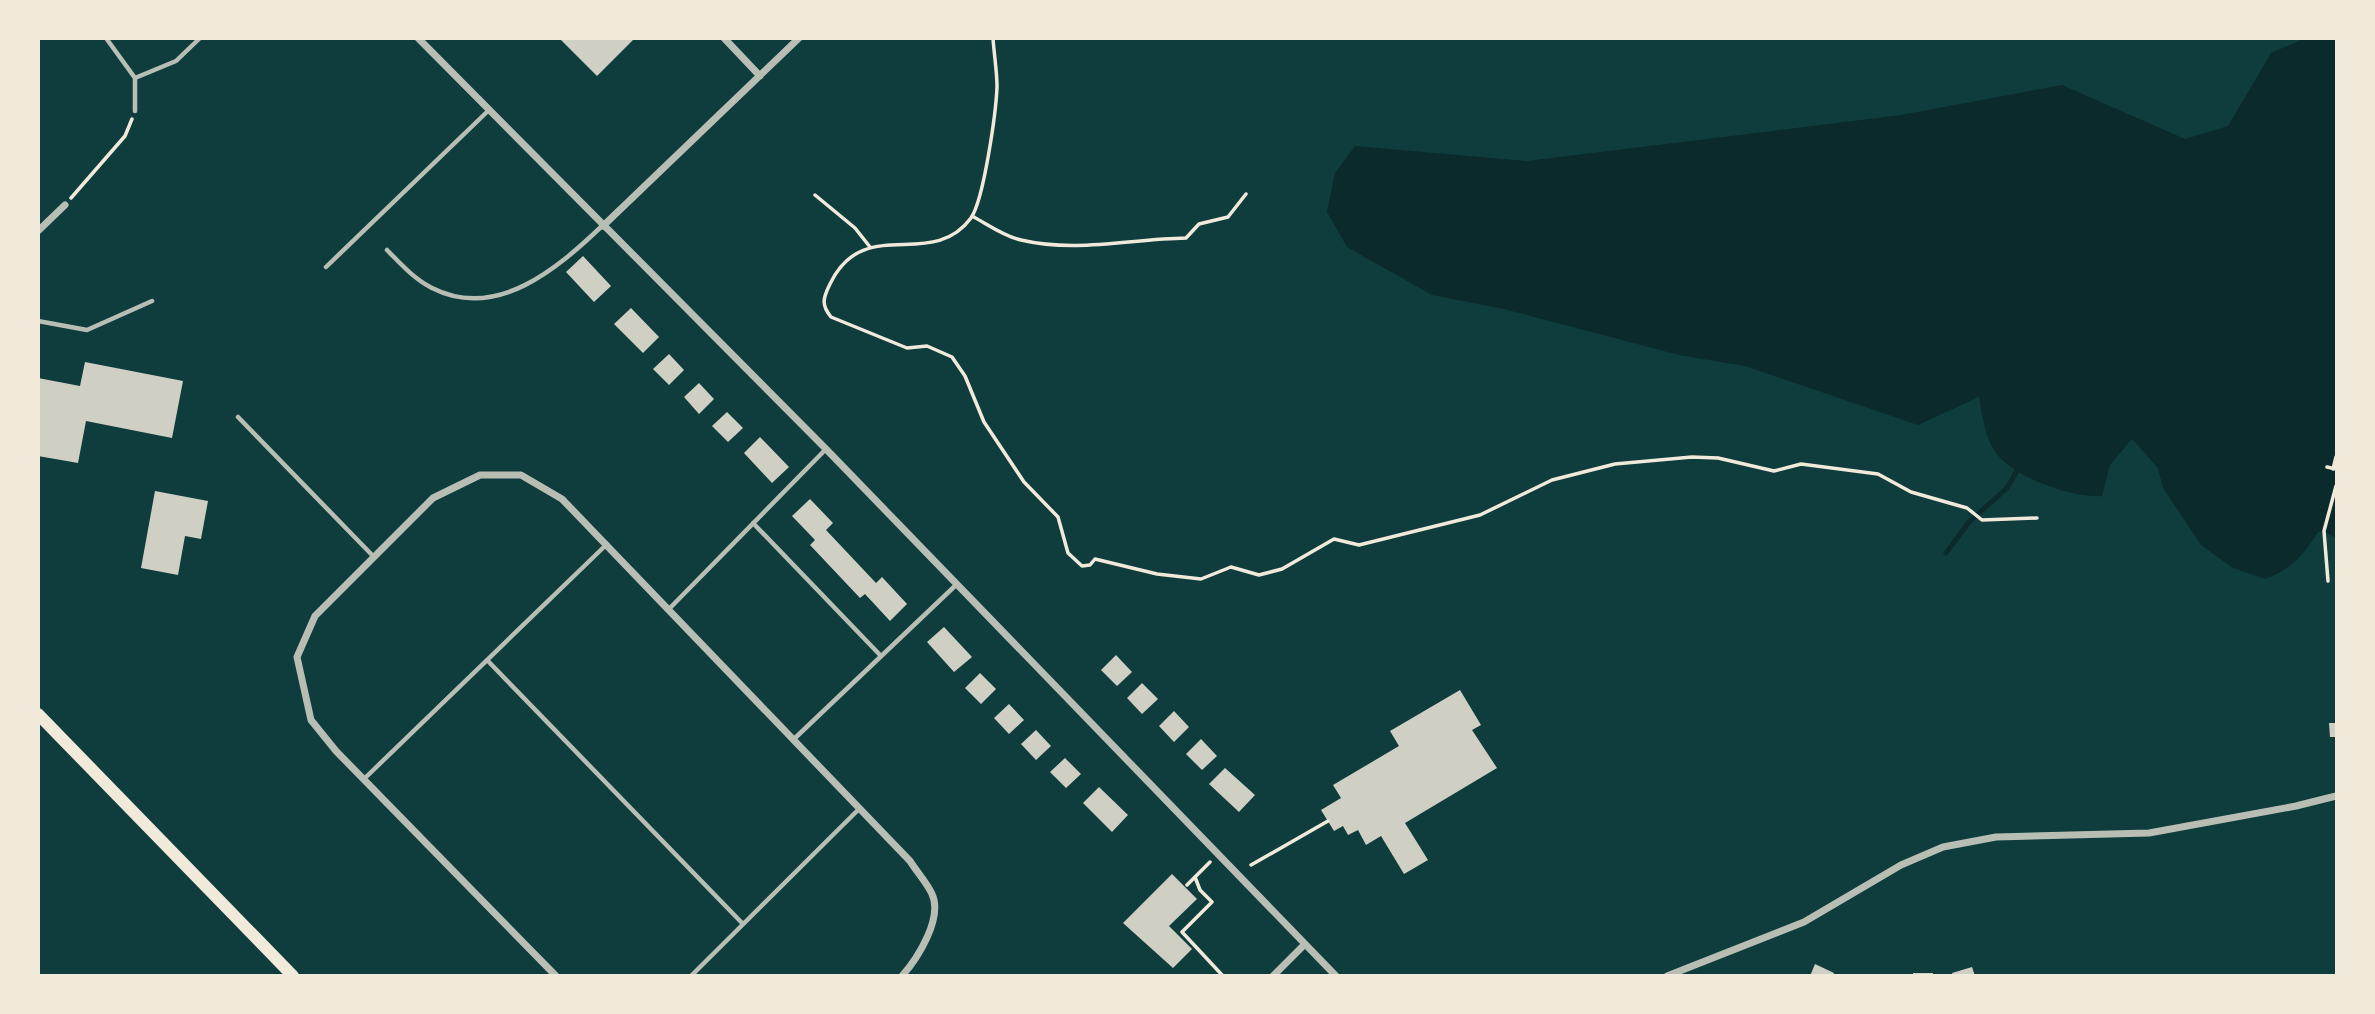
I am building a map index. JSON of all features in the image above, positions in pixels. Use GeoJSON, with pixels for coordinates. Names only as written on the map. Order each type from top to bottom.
{"type":"FeatureCollection","features":[{"type":"Feature","properties":{"kind":"main road"},"geometry":{"type":"LineString","coordinates":[[38,714],[293,975]]}},
{"type":"Feature","properties":{"kind":"street"},"geometry":{"type":"LineString","coordinates":[[418,38],[826,449],[1336,975]]}},
{"type":"Feature","properties":{"kind":"street"},"geometry":{"type":"LineString","coordinates":[[724,38],[760,76]]}},
{"type":"Feature","properties":{"kind":"street"},"geometry":{"type":"LineString","coordinates":[[603,226],[799,38]]}},
{"type":"Feature","properties":{"kind":"street"},"geometry":{"type":"LineString","coordinates":[[38,231],[65,205]]}},
{"type":"Feature","properties":{"kind":"street"},"geometry":{"type":"LineString","coordinates":[[556,975],[364,779],[311,720],[297,657],[315,616],[373,556],[433,498],[480,475],[521,475],[562,499],[910,861],[934,897],[930,932],[917,959],[902,975]]}},
{"type":"Feature","properties":{"kind":"street"},"geometry":{"type":"LineString","coordinates":[[1667,975],[1804,922],[1901,865],[1944,847],[1996,837],[2149,833],[2336,796]]}},
{"type":"Feature","properties":{"kind":"street"},"geometry":{"type":"LineString","coordinates":[[1273,975],[1305,944]]}},
{"type":"Feature","properties":{"kind":"lane"},"geometry":{"type":"LineString","coordinates":[[106,38],[135,78],[135,111]]}},
{"type":"Feature","properties":{"kind":"lane"},"geometry":{"type":"LineString","coordinates":[[135,78],[176,61],[200,38]]}},
{"type":"Feature","properties":{"kind":"lane"},"geometry":{"type":"LineString","coordinates":[[326,267],[489,110]]}},
{"type":"Feature","properties":{"kind":"lane"},"geometry":{"type":"LineString","coordinates":[[387,250],[411,275],[433,289],[457,296],[484,296],[510,293],[561,265],[603,226]]}},
{"type":"Feature","properties":{"kind":"lane"},"geometry":{"type":"LineString","coordinates":[[38,321],[87,330],[152,301]]}},
{"type":"Feature","properties":{"kind":"lane"},"geometry":{"type":"LineString","coordinates":[[238,417],[373,556]]}},
{"type":"Feature","properties":{"kind":"lane"},"geometry":{"type":"LineString","coordinates":[[669,609],[826,449]]}},
{"type":"Feature","properties":{"kind":"lane"},"geometry":{"type":"LineString","coordinates":[[753,523],[881,656]]}},
{"type":"Feature","properties":{"kind":"lane"},"geometry":{"type":"LineString","coordinates":[[364,779],[607,544]]}},
{"type":"Feature","properties":{"kind":"lane"},"geometry":{"type":"LineString","coordinates":[[794,739],[957,585]]}},
{"type":"Feature","properties":{"kind":"lane"},"geometry":{"type":"LineString","coordinates":[[487,660],[743,924]]}},
{"type":"Feature","properties":{"kind":"lane"},"geometry":{"type":"LineString","coordinates":[[691,975],[860,807]]}},
{"type":"Feature","properties":{"kind":"path"},"geometry":{"type":"LineString","coordinates":[[993,38],[997,88],[982,187],[972,216],[960,230],[945,239],[855,251],[843,261],[823,298],[824,309],[831,317],[907,348],[927,346],[952,358],[965,376],[984,422],[1024,481],[1058,517],[1068,554],[1082,566],[1095,559],[1157,574],[1201,579],[1231,567],[1259,575],[1282,569],[1334,539],[1359,545],[1480,515],[1552,481],[1605,467],[1692,457],[1718,458],[1774,471],[1801,464],[1878,474],[1893,485],[1967,508],[1975,516],[1992,520],[2037,517]]}},
{"type":"Feature","properties":{"kind":"path"},"geometry":{"type":"LineString","coordinates":[[65,205],[125,136],[135,111]]}},
{"type":"Feature","properties":{"kind":"path"},"geometry":{"type":"LineString","coordinates":[[972,216],[1019,240],[1073,248],[1145,239],[1185,238],[1199,224],[1228,217],[1246,194]]}},
{"type":"Feature","properties":{"kind":"path"},"geometry":{"type":"LineString","coordinates":[[815,195],[855,228],[870,247]]}},
{"type":"Feature","properties":{"kind":"path"},"geometry":{"type":"LineString","coordinates":[[2327,467],[2335,469],[2336,457]]}},
{"type":"Feature","properties":{"kind":"path"},"geometry":{"type":"LineString","coordinates":[[2328,581],[2324,531],[2336,486]]}},
{"type":"Feature","properties":{"kind":"path"},"geometry":{"type":"LineString","coordinates":[[1251,865],[1328,821]]}},
{"type":"Feature","properties":{"kind":"path"},"geometry":{"type":"LineString","coordinates":[[1186,885],[1211,862]]}},
{"type":"Feature","properties":{"kind":"path"},"geometry":{"type":"LineString","coordinates":[[1195,877],[1200,890],[1212,902],[1182,932],[1223,975]]}},
{"type":"Feature","properties":{"kind":"water"},"geometry":{"type":"Polygon","coordinates":[[[2303,39],[2336,40],[2336,538],[2324,531],[2318,532],[2296,561],[2265,579],[2233,568],[2201,545],[2163,488],[2158,468],[2132,439],[2110,465],[2102,496],[2059,490],[2027,477],[2002,460],[1988,438],[1979,397],[1918,425],[1745,366],[1679,355],[1504,309],[1432,295],[1347,247],[1327,212],[1335,173],[1355,146],[1527,161],[1901,115],[2062,85],[2185,139],[2228,126],[2271,53],[2303,39]]]}},
{"type":"Feature","properties":{"kind":"building"},"geometry":{"type":"Polygon","coordinates":[[[559,38],[635,38],[597,76],[559,38]]]}},
{"type":"Feature","properties":{"kind":"building"},"geometry":{"type":"Polygon","coordinates":[[[583,256],[611,286],[594,302],[566,272],[583,256]]]}},
{"type":"Feature","properties":{"kind":"building"},"geometry":{"type":"Polygon","coordinates":[[[631,308],[659,337],[643,353],[614,324],[631,308]]]}},
{"type":"Feature","properties":{"kind":"building"},"geometry":{"type":"Polygon","coordinates":[[[669,354],[684,370],[669,385],[653,369],[669,354]]]}},
{"type":"Feature","properties":{"kind":"building"},"geometry":{"type":"Polygon","coordinates":[[[85,362],[183,381],[172,438],[86,421],[78,463],[38,456],[38,378],[80,386],[85,362]]]}},
{"type":"Feature","properties":{"kind":"building"},"geometry":{"type":"Polygon","coordinates":[[[699,383],[714,399],[699,414],[684,397],[699,383]]]}},
{"type":"Feature","properties":{"kind":"building"},"geometry":{"type":"Polygon","coordinates":[[[727,412],[743,428],[728,442],[712,426],[727,412]]]}},
{"type":"Feature","properties":{"kind":"building"},"geometry":{"type":"Polygon","coordinates":[[[760,437],[789,467],[772,483],[744,453],[760,437]]]}},
{"type":"Feature","properties":{"kind":"building"},"geometry":{"type":"Polygon","coordinates":[[[155,491],[208,501],[201,539],[185,536],[178,575],[141,568],[155,491]]]}},
{"type":"Feature","properties":{"kind":"building"},"geometry":{"type":"Polygon","coordinates":[[[810,499],[833,523],[826,530],[876,583],[882,577],[907,604],[890,621],[865,594],[860,598],[810,545],[815,540],[792,516],[810,499]]]}},
{"type":"Feature","properties":{"kind":"building"},"geometry":{"type":"Polygon","coordinates":[[[944,627],[972,657],[954,672],[927,642],[944,627]]]}},
{"type":"Feature","properties":{"kind":"building"},"geometry":{"type":"Polygon","coordinates":[[[1116,655],[1132,672],[1117,686],[1101,670],[1116,655]]]}},
{"type":"Feature","properties":{"kind":"building"},"geometry":{"type":"Polygon","coordinates":[[[980,673],[996,689],[981,704],[965,688],[980,673]]]}},
{"type":"Feature","properties":{"kind":"building"},"geometry":{"type":"Polygon","coordinates":[[[1142,683],[1158,699],[1142,714],[1127,698],[1142,683]]]}},
{"type":"Feature","properties":{"kind":"building"},"geometry":{"type":"Polygon","coordinates":[[[1460,690],[1481,725],[1472,730],[1497,768],[1405,823],[1428,860],[1404,874],[1381,836],[1366,845],[1358,830],[1348,835],[1343,826],[1334,831],[1321,810],[1341,798],[1333,785],[1399,746],[1390,731],[1460,690]]]}},
{"type":"Feature","properties":{"kind":"building"},"geometry":{"type":"Polygon","coordinates":[[[1009,704],[1024,720],[1009,734],[994,718],[1009,704]]]}},
{"type":"Feature","properties":{"kind":"building"},"geometry":{"type":"Polygon","coordinates":[[[1174,711],[1189,727],[1174,742],[1159,726],[1174,711]]]}},
{"type":"Feature","properties":{"kind":"building"},"geometry":{"type":"Polygon","coordinates":[[[2329,723],[2336,723],[2336,737],[2330,737],[2329,723]]]}},
{"type":"Feature","properties":{"kind":"building"},"geometry":{"type":"Polygon","coordinates":[[[1036,730],[1051,746],[1036,760],[1021,744],[1036,730]]]}},
{"type":"Feature","properties":{"kind":"building"},"geometry":{"type":"Polygon","coordinates":[[[1201,739],[1217,756],[1202,770],[1186,754],[1201,739]]]}},
{"type":"Feature","properties":{"kind":"building"},"geometry":{"type":"Polygon","coordinates":[[[1065,758],[1081,774],[1066,788],[1050,772],[1065,758]]]}},
{"type":"Feature","properties":{"kind":"building"},"geometry":{"type":"Polygon","coordinates":[[[1225,768],[1255,795],[1239,812],[1209,784],[1225,768]]]}},
{"type":"Feature","properties":{"kind":"building"},"geometry":{"type":"Polygon","coordinates":[[[1099,787],[1128,815],[1112,832],[1083,803],[1099,787]]]}},
{"type":"Feature","properties":{"kind":"building"},"geometry":{"type":"Polygon","coordinates":[[[1172,874],[1197,899],[1169,926],[1192,949],[1173,968],[1123,923],[1172,874]]]}},
{"type":"Feature","properties":{"kind":"building"},"geometry":{"type":"Polygon","coordinates":[[[1815,964],[1834,973],[1833,976],[1810,976],[1815,964]]]}},
{"type":"Feature","properties":{"kind":"building"},"geometry":{"type":"Polygon","coordinates":[[[1972,967],[1975,976],[1953,976],[1952,973],[1972,967]]]}},
{"type":"Feature","properties":{"kind":"building"},"geometry":{"type":"Polygon","coordinates":[[[1913,973],[1933,973],[1933,976],[1913,976],[1913,973]]]}},
{"type":"Feature","properties":{"kind":"waterway"},"geometry":{"type":"LineString","coordinates":[[1946,553],[1969,522],[2007,488],[2018,469]]}}]}
